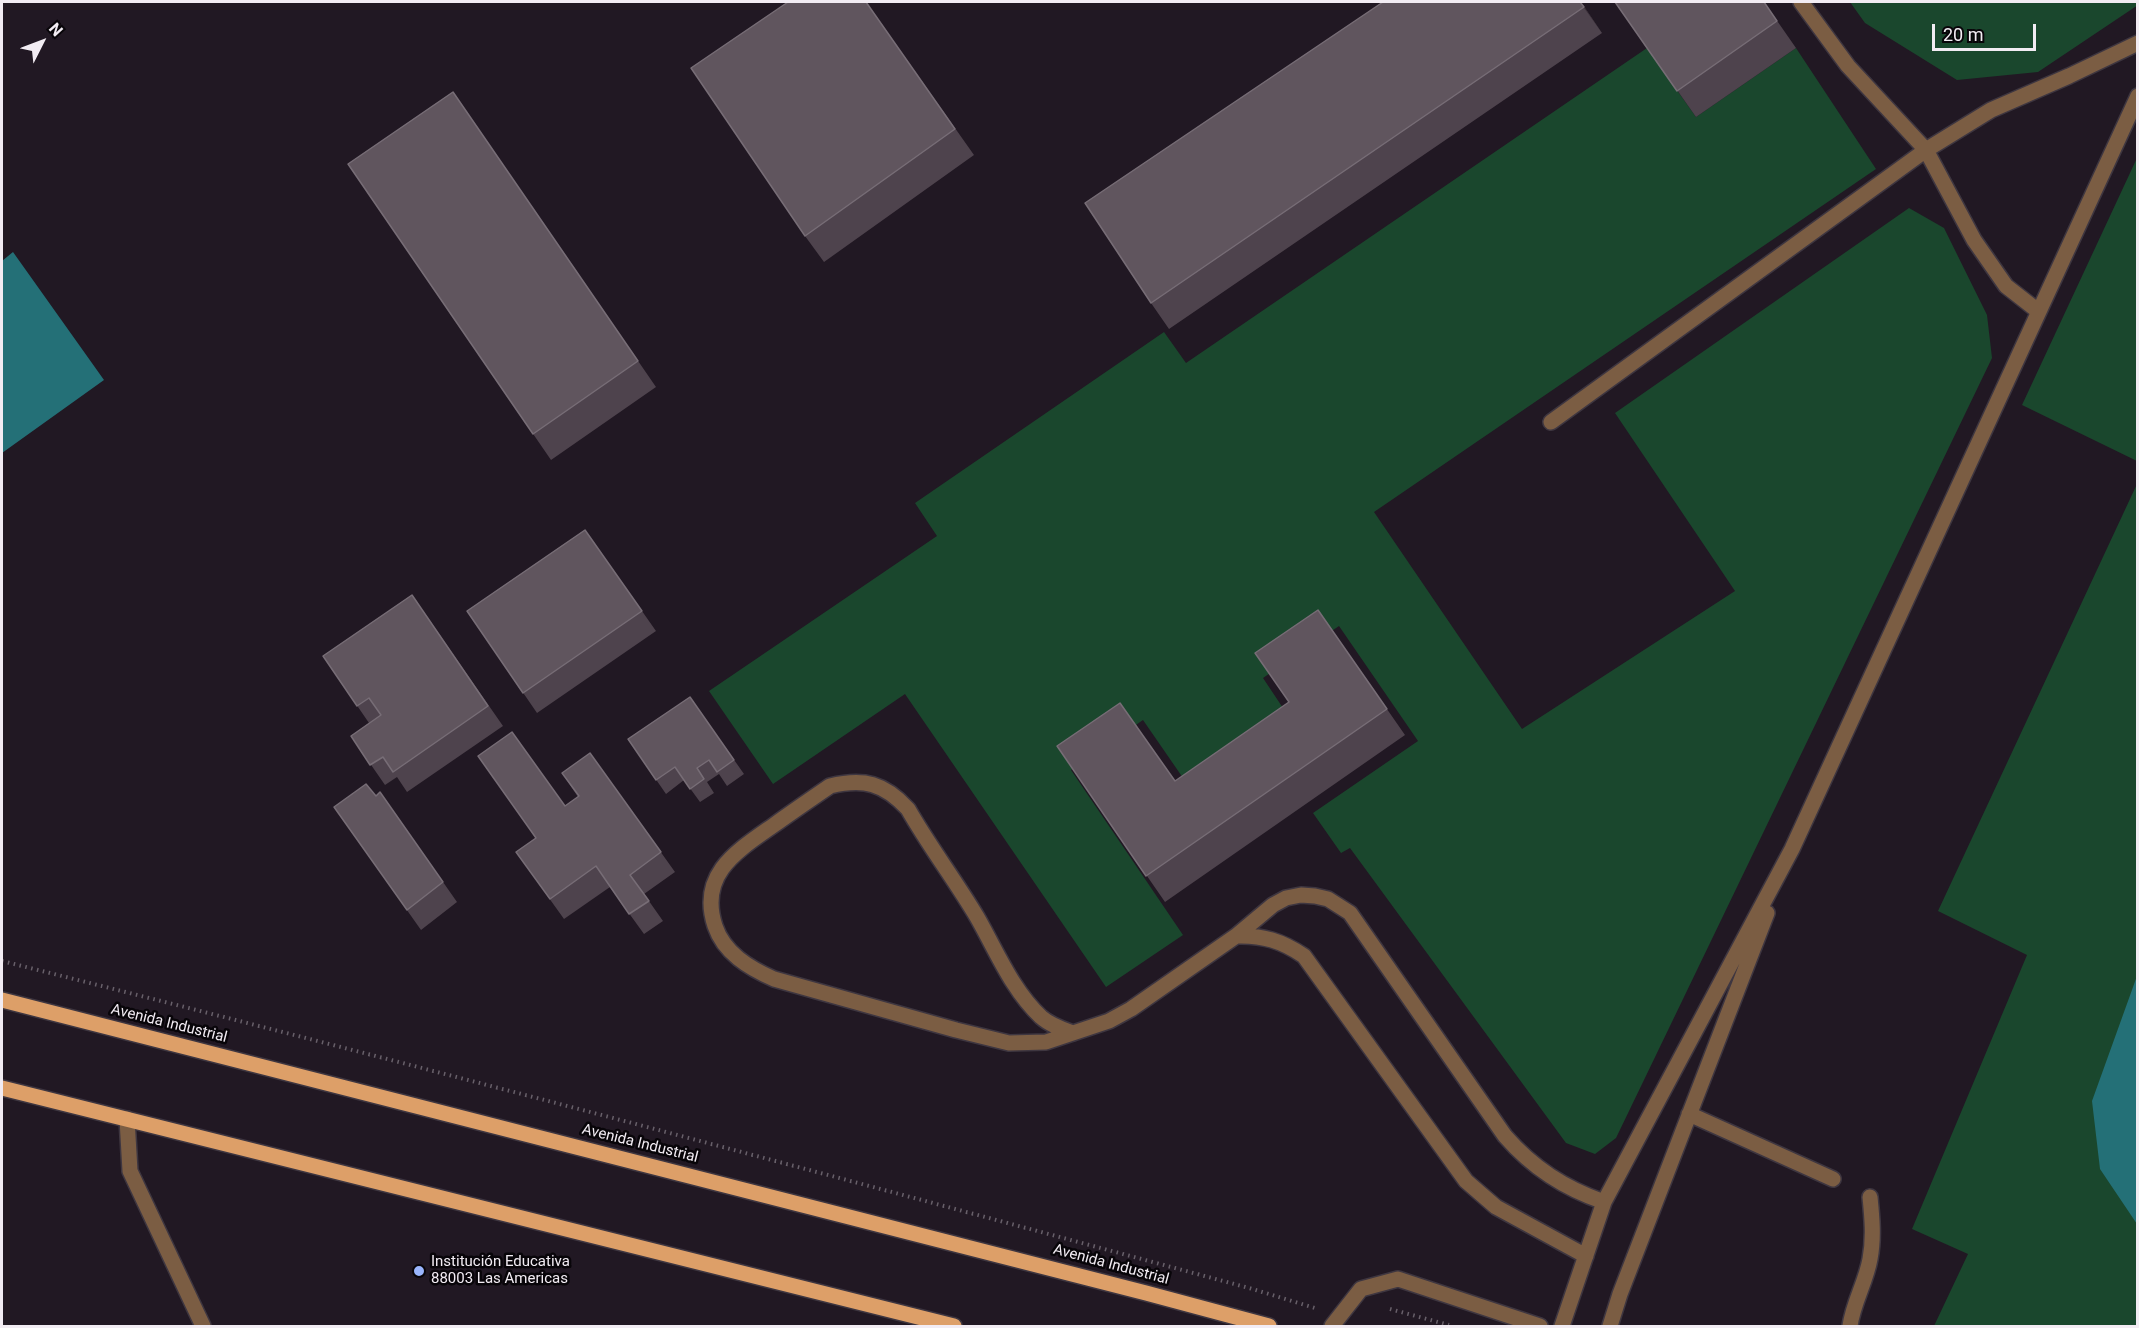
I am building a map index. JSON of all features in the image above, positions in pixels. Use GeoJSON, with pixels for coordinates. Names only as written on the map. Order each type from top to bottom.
{"type":"FeatureCollection","features":[{"type":"Feature","properties":{"kind":"main road","name":"Avenida Industrial"},"geometry":{"type":"LineString","coordinates":[[2,1000],[1269,1326]]}},
{"type":"Feature","properties":{"kind":"main road"},"geometry":{"type":"LineString","coordinates":[[2,1088],[954,1326]]}},
{"type":"Feature","properties":{"kind":"street"},"geometry":{"type":"LineString","coordinates":[[1801,2],[1848,66],[1926,150],[1974,240],[2006,286],[2038,311]]}},
{"type":"Feature","properties":{"kind":"street"},"geometry":{"type":"LineString","coordinates":[[1551,422],[1926,150],[1991,111],[2138,43]]}},
{"type":"Feature","properties":{"kind":"street"},"geometry":{"type":"LineString","coordinates":[[1610,1326],[1620,1294],[1792,849],[2138,96]]}},
{"type":"Feature","properties":{"kind":"street"},"geometry":{"type":"LineString","coordinates":[[1073,1033],[1057,1028],[1042,1018],[1014,984],[976,916],[908,809],[896,796],[880,786],[863,782],[847,782],[830,786],[739,849],[719,871],[713,885],[711,900],[712,917],[717,933],[740,961],[756,971],[797,985],[1010,1043],[1046,1042],[1073,1033],[1109,1021],[1131,1009],[1236,936],[1273,904],[1286,898],[1315,896],[1340,905],[1350,913],[1505,1136],[1519,1152],[1535,1167],[1557,1181],[1604,1203]]}},
{"type":"Feature","properties":{"kind":"street"},"geometry":{"type":"LineString","coordinates":[[1562,1326],[1604,1203],[1792,849]]}},
{"type":"Feature","properties":{"kind":"street"},"geometry":{"type":"LineString","coordinates":[[1236,936],[1256,935],[1275,940],[1290,946],[1304,956],[1466,1181],[1496,1207],[1586,1256]]}},
{"type":"Feature","properties":{"kind":"street"},"geometry":{"type":"LineString","coordinates":[[1689,1114],[1833,1179]]}},
{"type":"Feature","properties":{"kind":"street"},"geometry":{"type":"LineString","coordinates":[[127,1119],[130,1171],[203,1326]]}},
{"type":"Feature","properties":{"kind":"street"},"geometry":{"type":"LineString","coordinates":[[1850,1326],[1851,1315],[1870,1259],[1873,1226],[1870,1197]]}},
{"type":"Feature","properties":{"kind":"street"},"geometry":{"type":"LineString","coordinates":[[1335,1321],[1361,1289],[1398,1279],[1540,1326]]}},
{"type":"Feature","properties":{"kind":"path"},"geometry":{"type":"LineString","coordinates":[[2,961],[796,1166],[1249,1288],[1335,1321]]}},
{"type":"Feature","properties":{"kind":"path"},"geometry":{"type":"LineString","coordinates":[[1387,1308],[1453,1326]]}},
{"type":"Feature","properties":{"kind":"green space"},"geometry":{"type":"Polygon","coordinates":[[[1850,2],[2137,2],[2138,5],[2038,72],[1957,80],[1865,23],[1850,2]]]}},
{"type":"Feature","properties":{"kind":"green space"},"geometry":{"type":"Polygon","coordinates":[[[1647,48],[1696,117],[1796,48],[1876,169],[1374,512],[1522,729],[1735,591],[1615,413],[1909,208],[1944,228],[1987,315],[1992,358],[1616,1138],[1595,1154],[1566,1143],[1350,848],[1341,853],[1313,813],[1418,741],[1339,626],[1263,678],[1293,723],[1192,791],[1143,720],[1071,770],[1183,935],[1106,987],[905,694],[773,784],[709,691],[937,536],[915,503],[1164,332],[1186,363],[1647,48]]]}},
{"type":"Feature","properties":{"kind":"green space"},"geometry":{"type":"Polygon","coordinates":[[[2137,158],[2138,461],[2022,405],[2137,158]]]}},
{"type":"Feature","properties":{"kind":"green space"},"geometry":{"type":"Polygon","coordinates":[[[2137,484],[2137,1326],[1934,1326],[1968,1254],[1912,1229],[2027,955],[1938,911],[2137,484]]]}},
{"type":"Feature","properties":{"kind":"water"},"geometry":{"type":"Polygon","coordinates":[[[13,252],[104,380],[2,453],[2,261],[13,252]]]}},
{"type":"Feature","properties":{"kind":"water"},"geometry":{"type":"Polygon","coordinates":[[[2137,976],[2138,1224],[2100,1169],[2092,1101],[2137,976]]]}},
{"type":"Feature","properties":{"kind":"building"},"geometry":{"type":"Polygon","coordinates":[[[788,2],[866,2],[955,129],[805,236],[691,68],[788,2]]]}},
{"type":"Feature","properties":{"kind":"building"},"geometry":{"type":"Polygon","coordinates":[[[1383,2],[1580,2],[1584,7],[1151,303],[1085,203],[1383,2]]]}},
{"type":"Feature","properties":{"kind":"building"},"geometry":{"type":"Polygon","coordinates":[[[1615,2],[1764,2],[1777,21],[1677,91],[1615,2]]]}},
{"type":"Feature","properties":{"kind":"building"},"geometry":{"type":"Polygon","coordinates":[[[453,92],[638,361],[533,434],[348,164],[453,92]]]}},
{"type":"Feature","properties":{"kind":"building"},"geometry":{"type":"Polygon","coordinates":[[[585,530],[642,611],[523,693],[467,611],[585,530]]]}},
{"type":"Feature","properties":{"kind":"building"},"geometry":{"type":"Polygon","coordinates":[[[412,595],[488,706],[393,772],[383,757],[370,765],[351,736],[381,715],[369,698],[357,706],[323,656],[412,595]]]}},
{"type":"Feature","properties":{"kind":"building"},"geometry":{"type":"Polygon","coordinates":[[[1318,610],[1387,709],[1146,876],[1057,746],[1120,703],[1175,781],[1289,702],[1255,653],[1318,610]]]}},
{"type":"Feature","properties":{"kind":"building"},"geometry":{"type":"Polygon","coordinates":[[[690,697],[734,760],[717,772],[709,760],[697,768],[704,779],[690,789],[675,767],[656,780],[628,739],[690,697]]]}},
{"type":"Feature","properties":{"kind":"building"},"geometry":{"type":"Polygon","coordinates":[[[512,732],[565,806],[579,796],[562,773],[590,753],[661,852],[630,875],[649,901],[629,914],[596,866],[550,899],[516,852],[536,838],[478,756],[512,732]]]}},
{"type":"Feature","properties":{"kind":"building"},"geometry":{"type":"Polygon","coordinates":[[[366,784],[376,796],[380,792],[443,882],[407,910],[334,807],[366,784]]]}},
{"type":"Feature","properties":{"kind":"place","name":"Institución Educativa 88003 Las Americas"},"geometry":{"type":"Point","coordinates":[419,1271]}}]}
